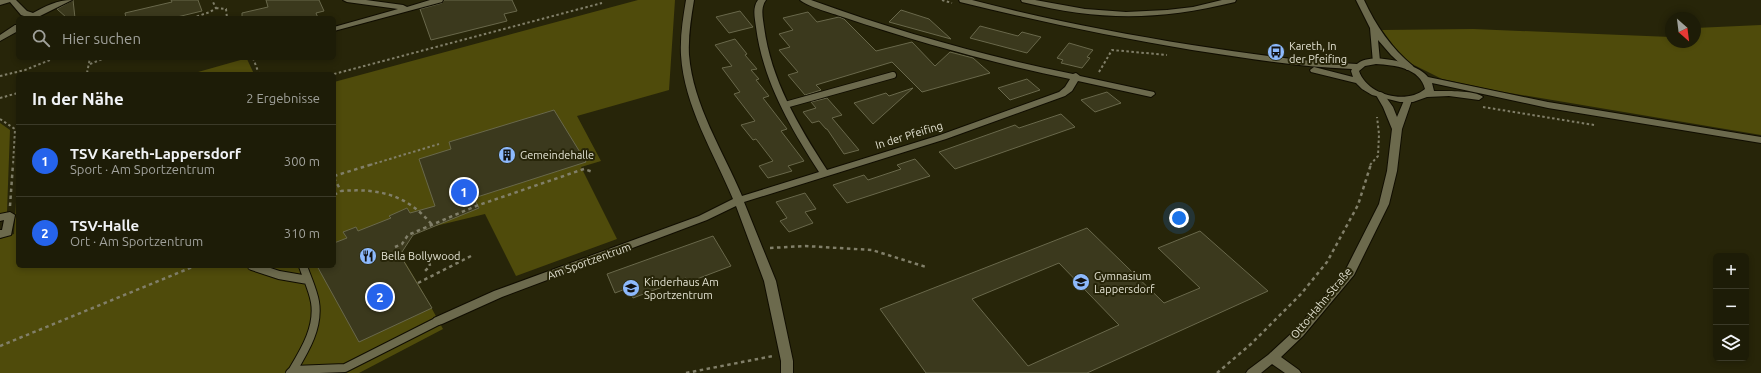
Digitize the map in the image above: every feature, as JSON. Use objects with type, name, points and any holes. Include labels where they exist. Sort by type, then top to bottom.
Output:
[{"type":"street","points":[[0,3],[9,0]]},
{"type":"street","points":[[12,0],[24,13],[30,16]]},
{"type":"street","points":[[34,16],[49,7],[68,0]]},
{"type":"street","points":[[347,0],[373,2],[409,8]]},
{"type":"street","points":[[336,28],[439,0]]},
{"type":"street","points":[[690,0],[684,34],[684,55],[687,75],[704,125],[739,200],[772,288],[785,354],[787,373]]},
{"type":"street","points":[[762,0],[758,6],[763,48],[774,81],[796,130],[824,173]]},
{"type":"street","points":[[804,0],[851,18],[1014,64],[1095,80],[1151,94]]},
{"type":"street","points":[[963,0],[1092,30],[1254,57],[1334,74],[1358,81],[1371,91],[1380,95],[1408,100],[1422,97],[1427,94],[1448,93],[1548,105],[1761,140]]},
{"type":"street","points":[[1025,0],[1052,7],[1095,13],[1161,14],[1188,10],[1232,0]]},
{"type":"street","points":[[1360,0],[1372,26],[1376,43],[1376,61]]},
{"type":"street","points":[[1372,26],[1395,56],[1426,79],[1548,105]]},
{"type":"street","points":[[0,39],[16,27]]},
{"type":"street","points":[[1254,57],[1332,66],[1357,67],[1362,64],[1376,61],[1399,64],[1410,68]]},
{"type":"street","points":[[1357,67],[1355,76],[1358,81]]},
{"type":"street","name":"In der Pfeifing","points":[[739,200],[943,137],[1062,94],[1068,89],[1076,76]]},
{"type":"street","points":[[1426,79],[1430,90],[1427,94]]},
{"type":"street","name":"Otto-Hahn-Straße","points":[[1380,95],[1388,107],[1397,129]]},
{"type":"street","name":"Otto-Hahn-Straße","points":[[1252,373],[1272,358],[1299,333],[1348,275],[1384,204],[1392,171],[1397,129],[1408,100]]},
{"type":"street","name":"Am Sportzentrum","points":[[438,321],[498,294],[703,218],[739,200]]},
{"type":"street","points":[[0,234],[7,232],[5,217]]},
{"type":"street","points":[[1272,358],[1295,373]]},
{"type":"lane","points":[[785,106],[893,75]]},
{"type":"lane","points":[[258,268],[279,275],[308,280]]},
{"type":"lane","points":[[291,372],[308,346],[314,323],[315,303],[305,268]]},
{"type":"lane","points":[[291,372],[345,368],[438,321]]},
{"type":"path","points":[[212,0],[216,8]]},
{"type":"path","points":[[336,73],[602,3]]},
{"type":"path","points":[[198,16],[210,12],[216,8],[226,9],[227,16]]},
{"type":"path","points":[[1095,80],[1112,50],[1174,56]]},
{"type":"path","points":[[17,72],[50,60]]},
{"type":"path","points":[[87,72],[90,60]]},
{"type":"path","points":[[90,64],[100,60]]},
{"type":"path","points":[[254,60],[258,72]]},
{"type":"path","points":[[0,76],[16,72]]},
{"type":"path","points":[[0,98],[16,94]]},
{"type":"path","points":[[1217,373],[1251,344],[1301,294],[1327,262],[1358,205],[1369,166],[1378,156],[1379,134],[1377,113]]},
{"type":"path","points":[[0,119],[15,129],[5,217]]},
{"type":"path","points":[[336,176],[439,144]]},
{"type":"path","points":[[395,248],[402,244],[408,235],[476,206],[584,169],[593,172]]},
{"type":"path","points":[[336,181],[341,191]]},
{"type":"path","points":[[336,194],[341,191],[362,188],[390,193],[419,209],[432,225]]},
{"type":"path","points":[[757,248],[805,246],[872,250],[926,267]]},
{"type":"path","points":[[418,283],[471,256]]},
{"type":"path","points":[[419,260],[423,258],[429,259],[430,266],[425,271]]},
{"type":"path","points":[[0,346],[190,268]]},
{"type":"path","points":[[686,373],[785,354]]},
{"type":"shaded area","points":[[638,0],[675,0],[669,90],[577,116],[601,161],[581,167],[617,239],[516,276],[485,214],[390,237],[443,329],[359,373],[0,373],[0,239],[14,234],[16,202],[16,268],[336,268],[336,81]]},
{"type":"shaded area","points":[[1761,25],[1761,135],[1498,91],[1442,79],[1404,60],[1382,30],[1473,29],[1665,37],[1665,48],[1701,48],[1701,28]]},
{"type":"shaded area","points":[[240,60],[247,60],[253,72],[198,72]]},
{"type":"shaded area","points":[[0,123],[10,130],[7,212],[0,214]]},
{"type":"building","points":[[73,0],[75,16],[65,16],[57,9]]},
{"type":"building","points":[[171,0],[198,0],[202,11],[181,16],[126,16],[125,13],[172,2]]},
{"type":"building","points":[[266,0],[319,0],[324,11],[316,13],[317,16],[242,16],[242,13],[268,7]]},
{"type":"building","points":[[444,0],[512,0],[517,11],[504,14],[507,21],[431,40],[420,9],[442,3]]},
{"type":"building","points":[[901,10],[929,19],[951,39],[889,22]]},
{"type":"building","points":[[740,11],[753,27],[729,33],[716,17]]},
{"type":"building","points":[[808,12],[817,22],[839,17],[844,19],[876,51],[912,42],[935,66],[950,52],[973,58],[990,73],[922,92],[892,62],[816,85],[821,90],[805,95],[788,75],[798,72],[779,50],[790,47],[779,34],[793,30],[783,18]]},
{"type":"building","points":[[980,26],[1018,36],[1022,32],[1041,37],[1027,53],[970,38]]},
{"type":"building","points":[[735,39],[747,54],[745,55],[757,69],[751,70],[759,79],[756,80],[769,96],[763,98],[787,129],[781,131],[804,161],[788,166],[792,171],[768,178],[759,166],[773,161],[756,139],[753,140],[741,125],[755,121],[734,94],[740,92],[722,68],[732,66],[715,45]]},
{"type":"building","points":[[1069,43],[1093,50],[1087,57],[1090,58],[1082,68],[1061,63],[1063,60],[1057,58]]},
{"type":"building","points":[[1027,79],[1040,90],[1010,100],[998,88]]},
{"type":"building","points":[[913,88],[873,124],[854,103],[886,93],[889,96]]},
{"type":"building","points":[[1107,92],[1121,103],[1095,112],[1081,100]]},
{"type":"building","points":[[827,98],[842,115],[832,118],[859,150],[844,154],[827,129],[819,121],[812,123],[803,112],[816,108],[811,102]]},
{"type":"building","points":[[554,110],[586,162],[474,198],[479,208],[413,235],[400,255],[432,308],[359,342],[318,268],[336,268],[336,242],[347,238],[343,232],[356,227],[358,231],[391,218],[389,216],[407,208],[410,213],[435,206],[419,159],[451,149],[449,142]]},
{"type":"building","points":[[1061,114],[1075,127],[955,169],[939,152],[1015,125],[1019,128]]},
{"type":"building","points":[[915,159],[930,176],[847,203],[833,185],[864,175],[868,180],[901,169],[897,165]]},
{"type":"building","points":[[805,193],[816,209],[805,212],[813,223],[789,232],[780,221],[787,218],[776,202]]},
{"type":"building","name":"Gymnasium Lappersdorf","points":[[1087,228],[1164,303],[1200,288],[1158,248],[1200,231],[1268,291],[1087,373],[926,373],[880,309]],"holes":[[[1059,263],[1119,325],[1028,366],[972,299]]]},
{"type":"building","points":[[713,236],[731,266],[689,282],[686,278],[633,298],[628,288],[615,293],[607,274]]},
{"type":"place","name":"Kareth, In der Pfeifing","points":[[1276,52]]},
{"type":"place","name":"Gemeindehalle","points":[[507,155]]},
{"type":"place","name":"TSV Kareth-Lappersdorf","points":[[464,192]]},
{"type":"place","name":"Bella Bollywood","points":[[368,256]]},
{"type":"place","name":"Gymnasium Lappersdorf","points":[[1081,282]]},
{"type":"place","name":"Kinderhaus Am Sportzentrum","points":[[631,288]]},
{"type":"place","name":"TSV-Halle","points":[[380,297]]}]
